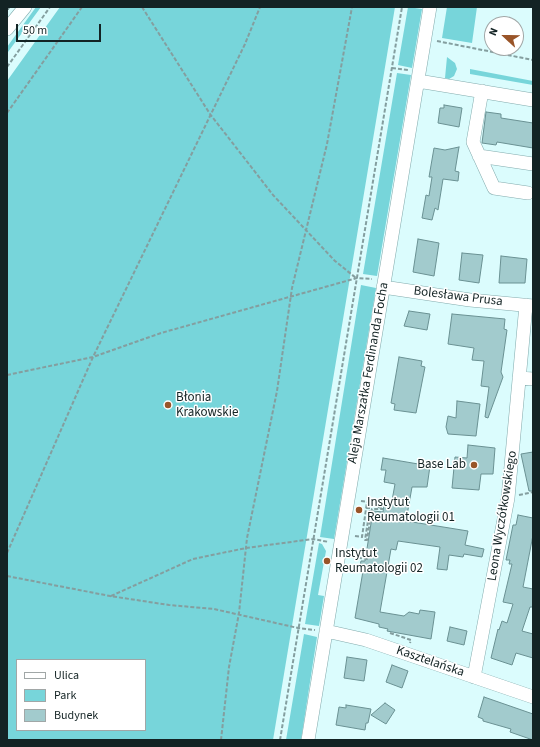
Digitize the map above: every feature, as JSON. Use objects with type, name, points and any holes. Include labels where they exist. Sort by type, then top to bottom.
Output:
[{"type":"street","points":[[7,29],[25,7]]},
{"type":"street","name":"Aleja Marszałka Ferdinanda Focha","points":[[308,740],[381,283],[419,76],[430,7]]},
{"type":"street","points":[[419,76],[482,91],[533,100]]},
{"type":"street","points":[[482,91],[473,142],[479,156],[494,188],[528,193]]},
{"type":"street","points":[[479,156],[533,164]]},
{"type":"street","name":"Bolesława Prusa","points":[[381,283],[470,300],[530,305]]},
{"type":"street","name":"Leona Wyczółkowskiego","points":[[474,677],[508,498],[519,378],[530,305]]},
{"type":"street","points":[[519,378],[533,379]]},
{"type":"street","name":"Kasztelańska","points":[[326,631],[366,640],[533,697]]},
{"type":"path","points":[[7,67],[50,7]]},
{"type":"path","points":[[7,113],[82,7]]},
{"type":"path","points":[[142,7],[210,114],[273,195],[335,260],[357,278],[381,283]]},
{"type":"path","points":[[7,553],[93,356],[245,44],[260,7]]},
{"type":"path","points":[[221,740],[229,667],[239,613],[246,548],[275,398],[291,297],[327,144],[352,7]]},
{"type":"path","points":[[280,740],[402,7]]},
{"type":"path","points":[[438,41],[533,60]]},
{"type":"path","points":[[392,68],[419,76]]},
{"type":"path","points":[[7,375],[93,356],[161,333],[357,278]]},
{"type":"path","points":[[361,501],[383,509],[372,509],[367,540],[365,540],[370,508],[366,508]]},
{"type":"path","points":[[355,536],[362,537],[367,502]]},
{"type":"path","points":[[110,596],[193,558],[246,548],[313,539],[334,543]]},
{"type":"path","points":[[352,557],[368,559]]},
{"type":"path","points":[[7,576],[110,596],[239,613],[298,628],[326,631]]},
{"type":"green space","points":[[36,7],[41,7],[8,52],[7,47]]},
{"type":"green space","name":"Błonia Krakowskie","points":[[60,7],[395,7],[273,740],[7,740],[7,81]]},
{"type":"green space","points":[[408,7],[422,9],[412,68],[398,65]]},
{"type":"green space","points":[[447,7],[477,7],[472,43],[442,38]]},
{"type":"green space","points":[[447,57],[455,63],[457,69],[454,76],[449,79],[445,78]]},
{"type":"green space","points":[[470,69],[533,81],[533,85],[470,74]]},
{"type":"green space","points":[[397,73],[411,75],[377,276],[363,274]]},
{"type":"green space","points":[[361,285],[376,288],[334,539],[320,537]]},
{"type":"green space","points":[[319,543],[322,544],[326,551],[318,595],[324,596],[319,626],[305,624]]},
{"type":"green space","points":[[304,634],[317,637],[301,740],[286,740]]},
{"type":"building","points":[[444,105],[462,108],[459,127],[438,123],[440,108],[444,108]]},
{"type":"building","points":[[486,112],[501,114],[501,118],[533,123],[533,148],[497,142],[496,145],[482,143]]},
{"type":"building","points":[[459,147],[455,171],[459,172],[458,181],[443,179],[438,210],[435,208],[432,220],[422,218],[426,195],[429,196],[432,177],[429,177],[434,148],[445,150]]},
{"type":"building","points":[[418,239],[439,243],[434,276],[413,272]]},
{"type":"building","points":[[462,253],[483,255],[479,283],[459,280]]},
{"type":"building","points":[[501,256],[527,259],[525,283],[499,283]]},
{"type":"building","points":[[409,311],[430,314],[427,330],[404,326]]},
{"type":"building","points":[[452,314],[505,319],[504,329],[507,330],[501,372],[503,377],[488,418],[485,417],[489,387],[481,386],[484,361],[472,360],[474,348],[448,344]]},
{"type":"building","points":[[399,357],[422,361],[421,366],[425,367],[416,413],[394,410],[395,404],[391,403]]},
{"type":"building","points":[[457,401],[480,404],[476,436],[448,434],[446,427],[448,416],[456,418]]},
{"type":"building","name":"Base Lab","points":[[468,445],[495,448],[493,474],[481,474],[479,490],[452,488],[455,457],[467,458]]},
{"type":"building","points":[[533,452],[533,491],[529,491],[521,454]]},
{"type":"building","points":[[383,458],[430,466],[427,487],[412,487],[406,521],[468,531],[465,545],[484,549],[482,557],[464,554],[463,557],[449,555],[447,570],[437,569],[440,547],[398,541],[396,550],[391,549],[380,612],[404,616],[409,612],[419,614],[420,610],[435,612],[431,639],[387,631],[388,629],[379,627],[379,624],[355,618],[363,571],[359,570],[361,561],[365,561],[373,511],[383,512],[384,505],[391,506],[395,484],[384,482],[386,470],[381,470]]},
{"type":"building","points":[[518,515],[533,518],[533,535],[523,587],[533,589],[533,607],[530,607],[522,631],[533,634],[533,658],[516,653],[512,665],[491,658],[498,629],[499,630],[502,621],[507,623],[513,604],[503,602],[512,564],[509,564],[510,560],[506,560],[513,525],[516,525]]},
{"type":"building","points":[[450,627],[467,631],[464,645],[447,641]]},
{"type":"building","points":[[347,657],[367,660],[364,681],[344,678]]},
{"type":"building","points":[[392,665],[408,671],[402,688],[386,682]]},
{"type":"building","points":[[484,697],[533,714],[533,740],[510,732],[511,729],[483,721],[483,719],[478,717]]},
{"type":"building","points":[[385,703],[395,710],[386,724],[371,715]]},
{"type":"building","points":[[346,705],[371,709],[365,730],[336,725],[339,707],[346,708]]},
{"type":"tram line","points":[[7,11],[10,7]]},
{"type":"place","name":"Błonia Krakowskie","points":[[168,405]]},
{"type":"place","name":"Base Lab","points":[[474,465]]},
{"type":"place","name":"Instytut Reumatologii 01","points":[[359,510]]},
{"type":"place","name":"Instytut Reumatologii 02","points":[[327,561]]}]
